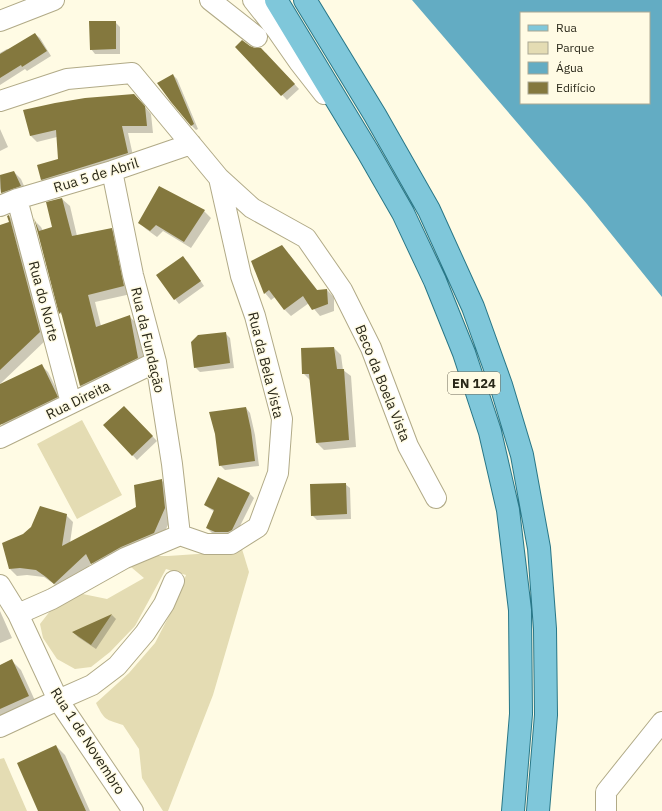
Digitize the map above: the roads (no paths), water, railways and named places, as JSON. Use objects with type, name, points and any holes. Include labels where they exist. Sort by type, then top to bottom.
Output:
[{"type":"main road","name":"EN 124","points":[[276,0],[403,213],[435,281],[464,353],[490,432],[508,510],[520,610],[521,714],[513,811]]},
{"type":"main road","name":"EN 124","points":[[305,0],[375,115],[429,210],[474,307],[501,385],[520,448],[539,548],[545,630],[546,715],[538,811]]},
{"type":"street","points":[[0,21],[54,0]]},
{"type":"street","points":[[210,0],[257,37]]},
{"type":"street","points":[[253,0],[368,152]]},
{"type":"street","name":"Beco da Boela Vista","points":[[0,101],[67,80],[132,73],[219,178],[252,208],[306,238],[342,290],[371,348],[408,446],[436,498]]},
{"type":"street","name":"Rua 5 de Abril","points":[[9,202],[112,171],[191,144]]},
{"type":"street","name":"Rua da Fundação","points":[[112,171],[133,275],[156,362],[172,464],[180,535]]},
{"type":"street","name":"Rua da Bela Vista","points":[[180,535],[206,544],[231,544],[258,527],[278,473],[282,419],[255,316],[241,276],[219,178]]},
{"type":"street","name":"Rua do Norte","points":[[9,202],[71,403]]},
{"type":"street","name":"Rua Direita","points":[[0,438],[156,362]]},
{"type":"street","points":[[18,614],[52,599],[125,558],[180,535]]},
{"type":"street","points":[[0,727],[92,685],[117,666],[145,633],[164,604],[174,581]]},
{"type":"street","name":"Rua 1 de Novembro","points":[[0,585],[18,614],[58,700],[133,811]]},
{"type":"street","points":[[606,811],[606,792],[662,722]]},
{"type":"water","points":[[412,0],[662,0],[662,297],[587,204]]}]
